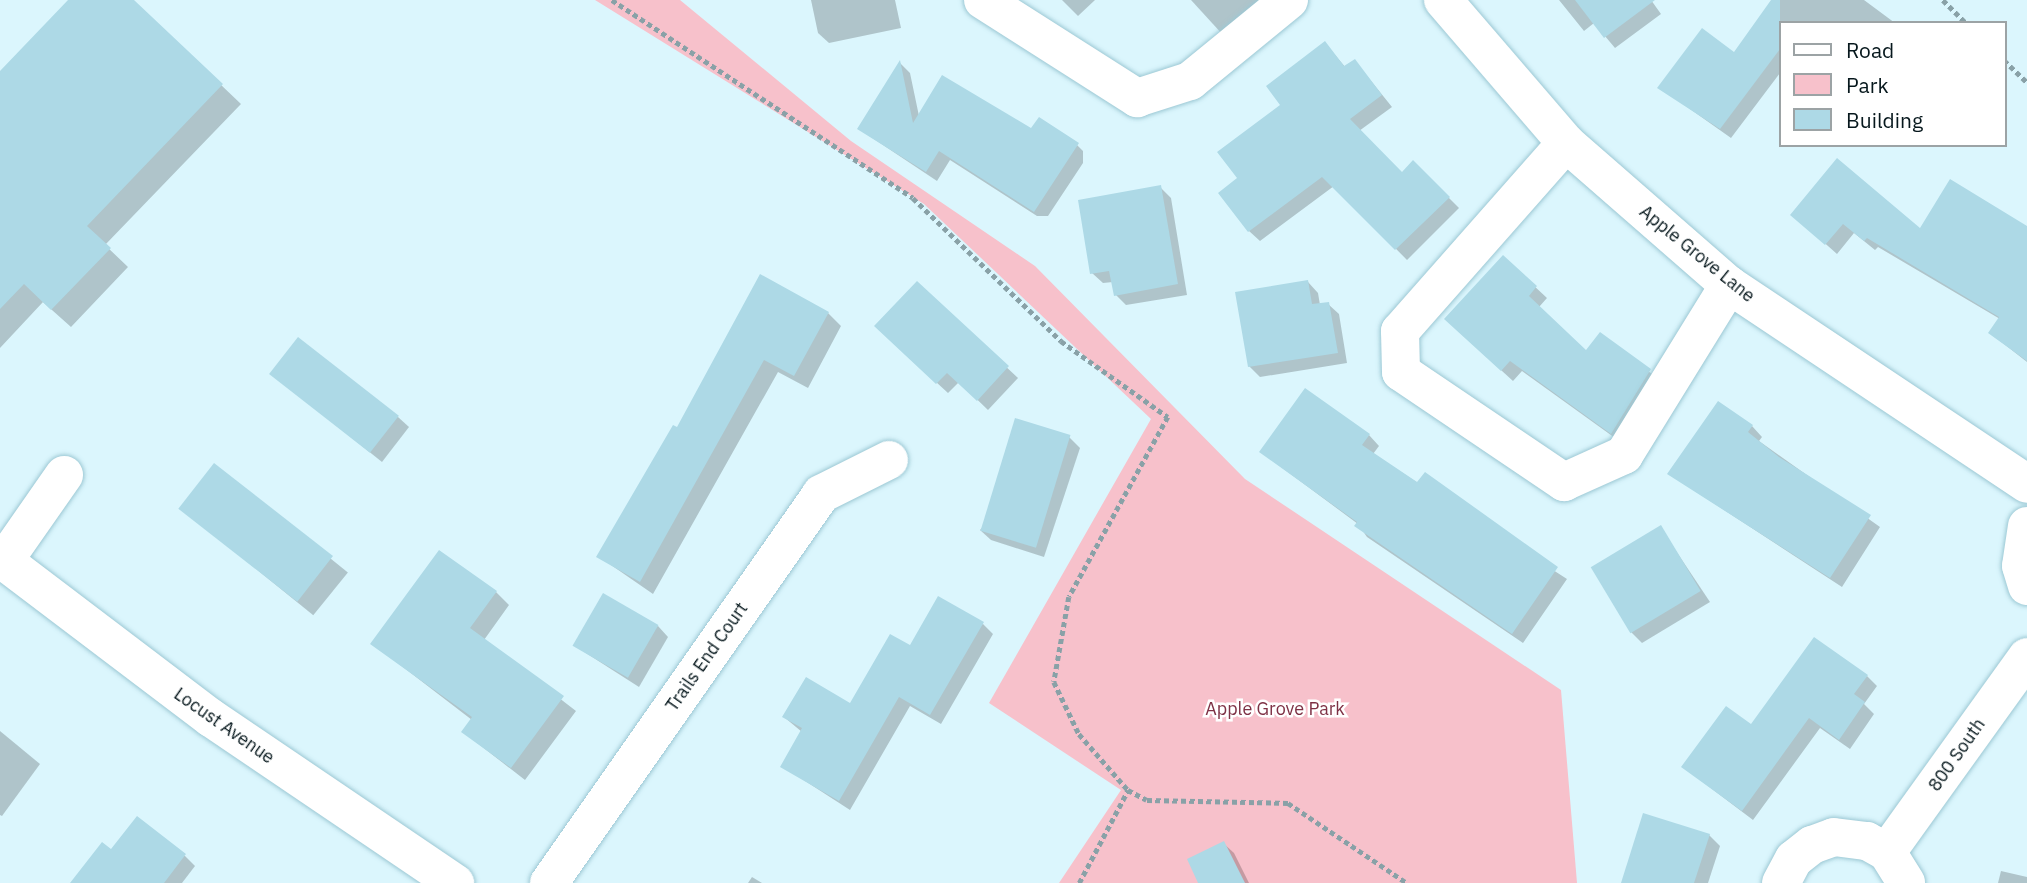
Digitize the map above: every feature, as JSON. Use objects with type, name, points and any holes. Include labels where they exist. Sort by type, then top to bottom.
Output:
[{"type":"street","points":[[983,0],[1138,98],[1190,81],[1289,0]]},
{"type":"street","name":"Apple Grove Lane","points":[[1443,0],[1566,143],[1729,285],[2027,484]]},
{"type":"street","points":[[1566,143],[1400,331],[1401,372],[1564,482],[1624,456],[1729,285]]},
{"type":"street","name":"Trails End Court","points":[[549,883],[821,494],[889,460]]},
{"type":"street","points":[[2,559],[64,475]]},
{"type":"street","points":[[2027,526],[2021,566],[2027,586]]},
{"type":"street","name":"Locust Avenue","points":[[2,559],[211,718],[455,883]]},
{"type":"street","name":"800 South","points":[[1781,883],[1794,859],[1812,845],[1834,837],[1867,841],[1897,868],[2027,657]]},
{"type":"path","points":[[612,0],[913,198],[1061,341],[1168,417],[1069,597],[1054,682],[1079,734],[1128,790],[1147,800],[1287,803],[1407,883]]},
{"type":"path","points":[[1943,0],[1964,21]]},
{"type":"path","points":[[2006,62],[2027,82]]},
{"type":"path","points":[[1079,883],[1128,790]]},
{"type":"green space","name":"Apple Grove Park","points":[[595,0],[680,0],[851,141],[1035,266],[1245,479],[1561,690],[1577,883],[1059,883],[1121,790],[989,703],[1151,419],[924,204]]},
{"type":"building","points":[[68,0],[134,0],[223,84],[87,226],[111,248],[51,310],[24,284],[0,309],[0,71]]},
{"type":"building","points":[[1575,0],[1655,0],[1604,38]]},
{"type":"building","points":[[1771,0],[1780,0],[1778,52],[1720,129],[1657,88],[1702,28],[1734,52]]},
{"type":"building","points":[[1325,41],[1344,66],[1355,59],[1382,95],[1350,119],[1402,172],[1413,160],[1450,197],[1395,250],[1322,177],[1248,232],[1218,193],[1237,178],[1217,152],[1280,105],[1266,86]]},
{"type":"building","points":[[900,60],[913,123],[942,75],[1031,128],[1039,117],[1079,143],[1034,212],[939,151],[926,172],[857,129]]},
{"type":"building","points":[[1837,158],[1920,228],[1950,179],[2027,226],[2027,361],[1988,333],[1999,317],[1867,238],[1864,241],[1843,224],[1825,245],[1790,215]]},
{"type":"building","points":[[1161,185],[1178,284],[1114,296],[1109,271],[1090,274],[1078,200]]},
{"type":"building","points":[[1503,255],[1537,286],[1529,296],[1586,350],[1600,332],[1651,369],[1611,434],[1510,361],[1501,371],[1444,319]]},
{"type":"building","points":[[760,274],[829,312],[794,376],[764,360],[640,582],[596,557],[673,425],[677,427]]},
{"type":"building","points":[[1308,280],[1312,304],[1329,302],[1338,353],[1248,367],[1235,292]]},
{"type":"building","points":[[917,281],[1009,366],[977,401],[947,373],[936,384],[874,326]]},
{"type":"building","points":[[298,337],[399,416],[370,453],[269,374]]},
{"type":"building","points":[[1305,388],[1370,434],[1362,445],[1417,482],[1425,472],[1558,567],[1512,634],[1354,526],[1357,522],[1259,452]]},
{"type":"building","points":[[1718,401],[1753,425],[1748,432],[1779,457],[1871,515],[1830,578],[1667,474]]},
{"type":"building","points":[[1015,418],[1070,435],[1036,548],[981,531]]},
{"type":"building","points":[[214,463],[333,556],[297,602],[178,509]]},
{"type":"building","points":[[1661,525],[1701,591],[1630,633],[1591,567]]},
{"type":"building","points":[[439,550],[497,591],[470,628],[564,696],[511,768],[461,732],[472,717],[370,644]]},
{"type":"building","points":[[603,593],[658,625],[628,678],[572,646]]},
{"type":"building","points":[[938,596],[984,622],[930,715],[899,697],[839,801],[780,767],[802,728],[782,717],[806,677],[850,703],[890,634],[910,645]]},
{"type":"building","points":[[1814,637],[1868,675],[1854,694],[1865,702],[1839,740],[1809,718],[1742,811],[1681,767],[1726,706],[1751,724]]},
{"type":"building","points":[[1643,813],[1710,834],[1694,883],[1621,883]]},
{"type":"building","points":[[137,816],[186,854],[164,883],[70,883],[102,842],[111,849]]},
{"type":"building","points":[[1224,841],[1245,883],[1198,883],[1187,859]]}]
